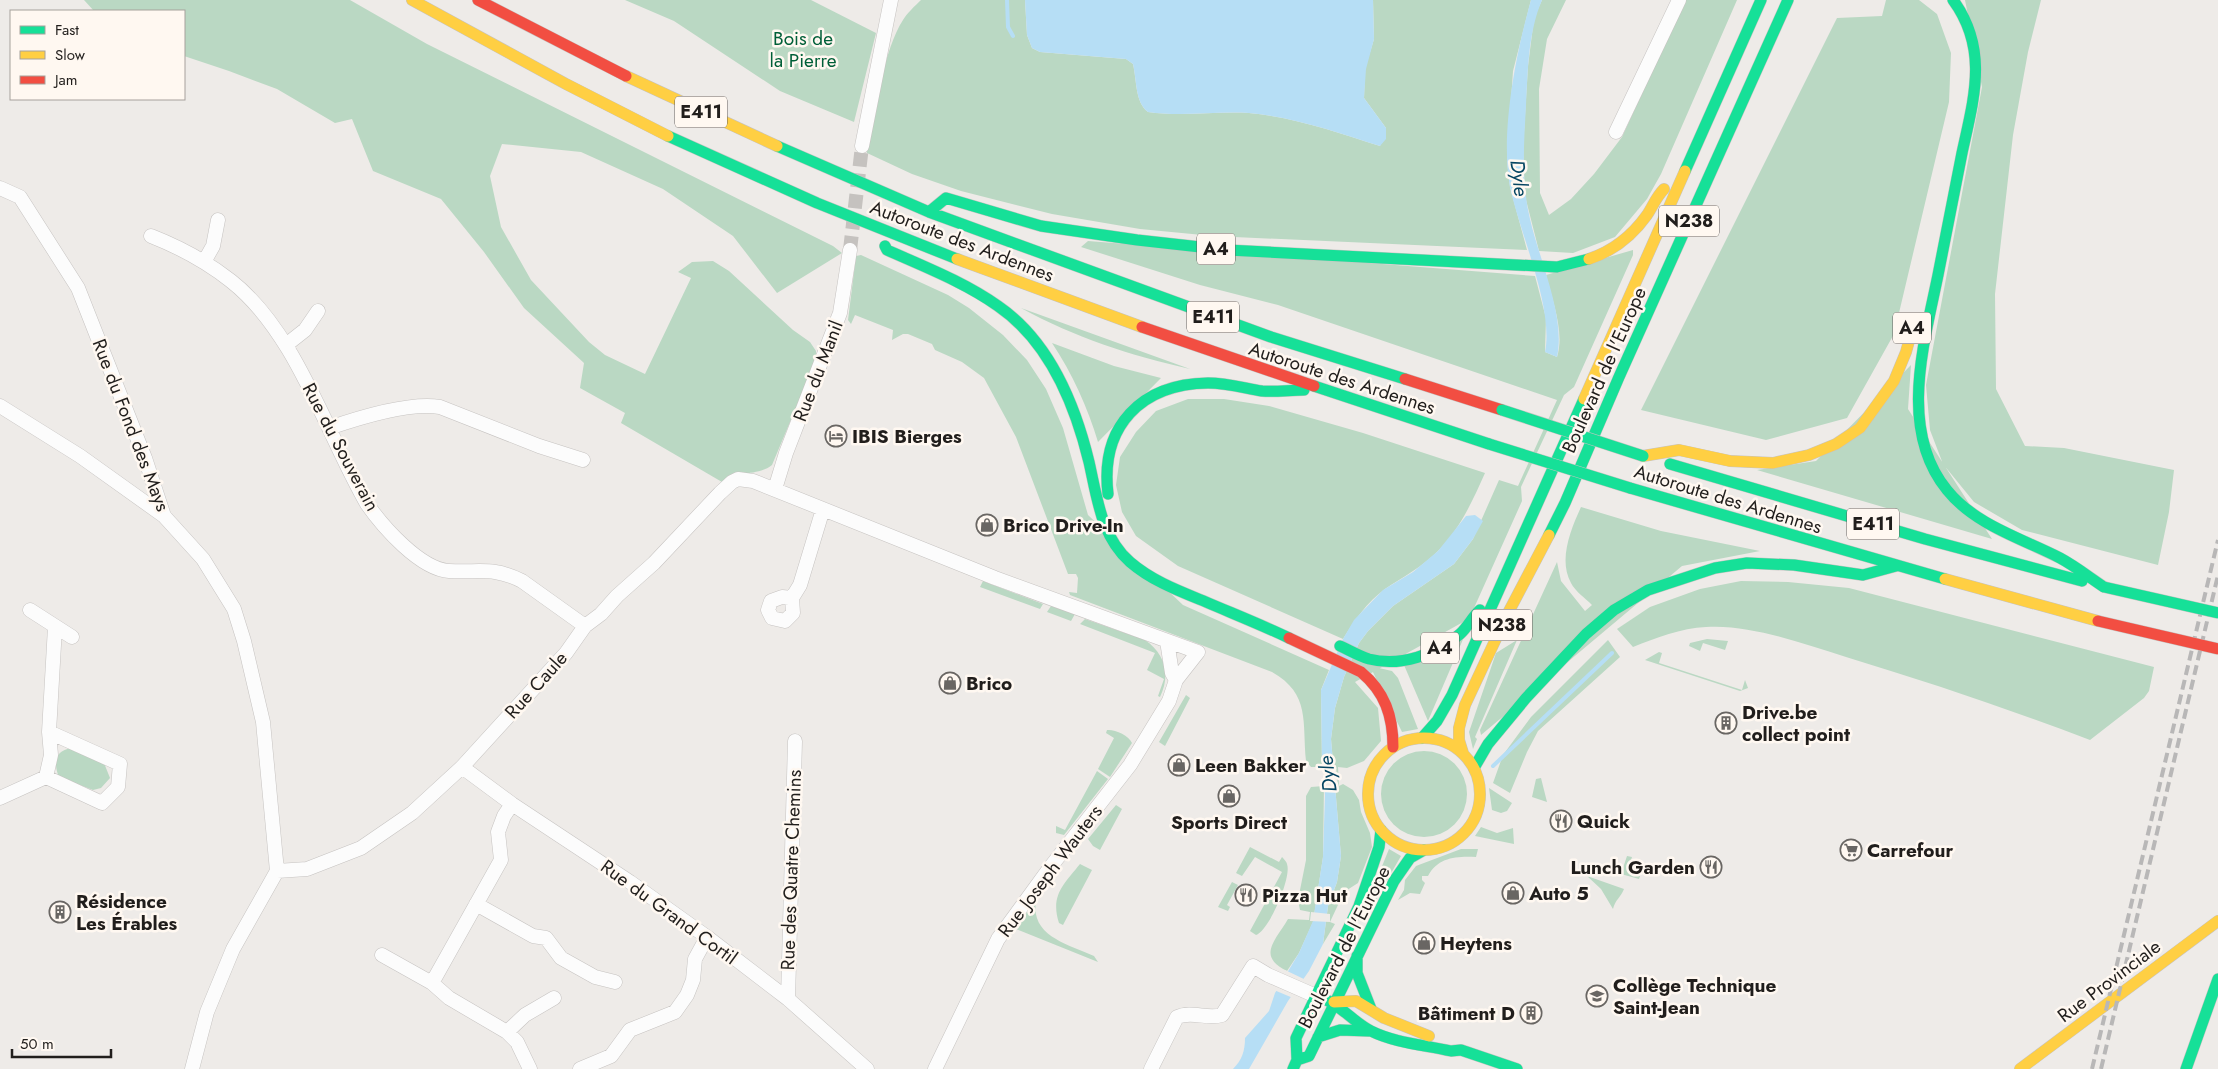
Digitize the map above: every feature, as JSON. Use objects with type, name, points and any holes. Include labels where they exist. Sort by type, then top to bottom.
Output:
[{"type":"main road","name":"Autoroute des Ardennes","points":[[412,0],[575,89],[722,161],[880,228],[1118,320],[1319,389],[1630,488],[1896,566],[2098,621],[2218,649]]},
{"type":"main road","name":"Autoroute des Ardennes","points":[[478,0],[576,52],[737,129],[929,212],[1271,337],[1643,456],[1924,539],[2104,587],[2218,613]]},
{"type":"main road","name":"Boulevard de l'Europe","points":[[1422,738],[1437,721],[1452,695],[1761,0]]},
{"type":"main road","points":[[1720,92],[1752,43],[1773,0]]},
{"type":"main road","name":"Boulevard de l'Europe","points":[[1462,753],[1459,728],[1465,705],[1508,613],[1566,503],[1623,368],[1788,0]]},
{"type":"main road","name":"A4","points":[[1953,0],[1966,19],[1974,44],[1976,86],[1918,380],[1917,418],[1923,447],[1937,477],[1960,504],[1992,526],[2061,558],[2104,587]]},
{"type":"main road","points":[[1760,64],[1777,48],[1795,14]]},
{"type":"main road","name":"A4","points":[[929,212],[946,198],[1041,226],[1137,240],[1227,250],[1514,266],[1557,266],[1599,257],[1616,248],[1646,216],[1661,192],[1684,172]]},
{"type":"main road","points":[[880,228],[887,250],[957,281],[999,306],[1030,334],[1061,381],[1083,439],[1102,519],[1108,535],[1129,561],[1161,583],[1319,652],[1360,672],[1379,690],[1389,708],[1392,721],[1393,747]]},
{"type":"main road","name":"A4","points":[[1643,456],[1680,450],[1730,461],[1773,463],[1809,455],[1836,444],[1860,428],[1894,381],[1906,352],[1914,320]]},
{"type":"main road","points":[[1117,522],[1109,500],[1106,480],[1107,454],[1111,440],[1126,416],[1147,399],[1181,384],[1196,383],[1225,384],[1266,391],[1319,389]]},
{"type":"main road","points":[[1474,768],[1488,744],[1526,698],[1586,634],[1614,610],[1648,590],[1696,573],[1748,563],[1794,565],[1864,574],[1896,566]]},
{"type":"main road","name":"A4","points":[[1333,643],[1368,659],[1389,661],[1410,659],[1430,653],[1448,644],[1462,633],[1476,614],[1494,598]]},
{"type":"main road","name":"Boulevard de l'Europe","points":[[1422,738],[1437,739],[1450,744],[1462,753],[1474,768],[1479,781],[1479,808],[1470,827],[1454,842],[1439,848],[1424,850],[1408,848],[1393,841],[1381,830],[1370,810],[1368,785],[1379,760],[1393,747],[1407,740],[1422,738]]},
{"type":"main road","name":"Boulevard de l'Europe","points":[[1295,1064],[1296,1038],[1359,906],[1379,847],[1381,830]]},
{"type":"main road","name":"Boulevard de l'Europe","points":[[1295,1064],[1309,1056],[1394,881],[1410,858],[1424,850]]},
{"type":"main road","name":"Rue Provinciale","points":[[2020,1069],[2217,925]]},
{"type":"main road","points":[[1357,956],[1357,974],[1371,1009]]},
{"type":"main road","points":[[2186,1069],[2215,996],[2218,979]]},
{"type":"main road","points":[[1316,996],[1334,1002],[1369,1030],[1390,1038],[1451,1051],[1461,1050]]},
{"type":"main road","points":[[1334,1002],[1352,1000],[1384,1018],[1455,1045],[1461,1050],[1517,1069]]},
{"type":"main road","points":[[1318,1037],[1340,1030],[1369,1030]]},
{"type":"street","points":[[862,146],[891,0]]},
{"type":"street","points":[[1616,132],[1680,0]]},
{"type":"street","name":"Rue du Fond des Mays","points":[[0,188],[20,197],[78,288],[113,373],[164,516],[203,559],[234,610],[244,641],[263,722],[277,871]]},
{"type":"street","points":[[204,262],[213,246],[218,220]]},
{"type":"street","name":"Rue du Souverain","points":[[151,236],[204,262],[232,281],[247,295],[286,345],[367,504],[380,522],[406,547],[424,560],[443,570],[487,570],[522,580],[585,626]]},
{"type":"street","name":"Rue du Manil","points":[[775,489],[786,453],[840,313],[850,250]]},
{"type":"street","points":[[286,345],[306,330],[318,311]]},
{"type":"street","points":[[0,406],[80,456],[164,516]]},
{"type":"street","points":[[329,428],[350,421],[407,408],[431,406],[539,446],[583,460]]},
{"type":"street","name":"Rue Caule","points":[[277,871],[307,869],[361,848],[412,813],[462,767],[566,653],[585,626],[654,563],[732,482],[747,479],[775,489]]},
{"type":"street","name":"Rue Joseph Wauters","points":[[775,489],[995,578],[1198,652],[1176,680],[1169,701],[1130,765],[1052,864],[998,939],[935,1069]]},
{"type":"street","points":[[792,598],[800,585],[823,509]]},
{"type":"street","points":[[30,610],[72,637]]},
{"type":"street","points":[[46,777],[51,755],[49,732],[55,627]]},
{"type":"street","points":[[1167,641],[1172,674],[1176,680]]},
{"type":"street","points":[[0,798],[46,777],[102,803],[118,787],[120,764],[49,732]]},
{"type":"street","name":"Rue des Quatre Chemins","points":[[788,999],[795,741]]},
{"type":"street","name":"Rue du Grand Cortil","points":[[462,767],[512,804],[630,882],[707,937],[788,999],[867,1069]]},
{"type":"street","points":[[432,983],[501,860],[498,832],[504,816],[512,804]]},
{"type":"street","points":[[192,1069],[207,1012],[233,949],[277,871]]},
{"type":"street","points":[[476,904],[533,936],[546,938],[561,958],[595,977],[614,982]]},
{"type":"street","points":[[588,1068],[611,1056],[630,1030],[675,1012],[687,996],[693,980],[695,959],[707,937]]},
{"type":"street","points":[[382,955],[432,983],[449,998],[507,1032],[516,1042],[530,1069]]},
{"type":"street","points":[[1151,1069],[1177,1017],[1183,1014],[1215,1018],[1222,1015],[1253,966],[1301,991],[1316,996]]},
{"type":"street","points":[[507,1032],[525,1015],[554,998]]},
{"type":"green space","points":[[84,0],[350,0],[427,44],[833,246],[842,253],[777,293],[733,236],[663,189],[581,152],[502,144],[490,176],[501,227],[531,280],[589,342],[605,355],[645,374],[691,278],[678,272],[692,262],[713,261],[729,271],[793,330],[810,342],[816,351],[816,360],[772,465],[760,471],[728,478],[722,482],[621,423],[625,413],[580,388],[584,363],[524,308],[484,252],[441,199],[373,171],[352,119],[335,123],[277,89],[185,56],[185,10],[93,10]]},
{"type":"green space","name":"Bois de la Pierre","points":[[625,0],[811,0],[876,33],[854,122],[780,91],[674,21]]},
{"type":"green space","points":[[921,0],[1025,0],[1027,35],[1032,48],[1040,52],[1126,59],[1133,64],[1137,91],[1141,103],[1148,112],[1173,114],[1249,113],[1266,115],[1315,126],[1380,146],[1386,128],[1364,98],[1365,69],[1374,39],[1373,0],[1531,0],[1513,71],[1507,161],[1510,187],[1527,250],[1213,236],[1140,229],[1052,214],[961,191],[912,174],[867,153],[866,149],[880,82],[890,47],[905,17]]},
{"type":"green space","points":[[1542,0],[1566,0],[1547,39],[1539,89],[1540,193],[1549,215],[1571,199],[1594,174],[1622,137],[1685,0],[1737,0],[1661,174],[1647,199],[1615,237],[1573,253],[1539,251],[1525,196],[1523,149],[1528,66],[1534,18]]},
{"type":"green space","points":[[1886,0],[1919,0],[1937,14],[1951,53],[1949,102],[1894,334],[1847,418],[1766,440],[1641,410],[1837,18],[1882,16]]},
{"type":"green space","points":[[1965,0],[2041,0],[2028,52],[2013,135],[1995,294],[1996,389],[2025,446],[2064,448],[2174,470],[2169,512],[2158,565],[2022,530],[1974,502],[1943,464],[1930,430],[1926,385],[1982,87]]},
{"type":"green space","points":[[1088,241],[1535,276],[1546,318],[1545,352],[1557,357],[1560,337],[1559,327],[1546,275],[1633,250],[1633,255],[1574,387],[1564,395],[1521,487],[1522,501],[1474,608],[1465,621],[1355,682],[1378,708],[1381,741],[1364,761],[1347,768],[1338,767],[1339,786],[1343,784],[1353,790],[1359,800],[1361,812],[1370,833],[1372,847],[1358,883],[1344,892],[1330,922],[1335,924],[1323,944],[1328,906],[1337,882],[1341,856],[1331,739],[1335,708],[1344,677],[1359,643],[1368,631],[1393,606],[1454,564],[1473,539],[1499,480],[1518,486],[1557,400],[1278,305],[1200,285],[1081,247]]},
{"type":"green space","points":[[861,255],[948,295],[969,308],[1003,335],[1027,360],[1046,389],[1063,428],[1088,515],[1183,605],[1329,670],[1321,690],[1322,767],[1311,767],[1306,761],[1304,722],[1299,700],[1293,690],[1272,672],[1070,595],[1069,592],[1077,593],[1078,578],[1076,574],[1068,574],[1016,437],[984,378],[962,362],[935,350],[932,344],[908,334],[903,334],[892,340],[893,330],[855,315],[851,324],[848,320],[856,256]]},
{"type":"green space","points":[[1021,308],[1190,369],[1146,358],[1083,337]]},
{"type":"green space","points":[[1052,343],[1114,366],[1161,378],[1098,442],[1079,391]]},
{"type":"green space","points":[[1911,365],[1908,409],[1992,539],[1757,470],[1816,461]]},
{"type":"green space","points":[[1188,399],[1224,399],[1269,406],[1363,433],[1485,473],[1465,515],[1446,543],[1426,562],[1385,589],[1372,600],[1356,619],[1343,639],[1178,566],[1136,536],[1122,512],[1116,485],[1120,457],[1136,432],[1156,411]]},
{"type":"green space","points":[[1581,507],[1661,531],[1760,551],[1682,566],[1481,735],[1480,730],[1557,562],[1561,581],[1585,611],[1592,605],[1573,586],[1567,574],[1567,545]]},
{"type":"green space","points":[[983,581],[1043,604],[1040,609],[980,587]]},
{"type":"green space","points":[[1741,581],[1788,582],[1849,588],[2154,667],[2149,691],[2144,698],[2090,740],[1938,686],[1795,641],[1759,632],[1723,627],[1687,629],[1633,647],[1617,629],[1650,607],[1700,589]]},
{"type":"green space","points":[[1051,606],[1075,614],[1071,621],[1047,612]]},
{"type":"green space","points":[[1085,619],[1145,640],[1152,646],[1164,665],[1165,680],[1160,697],[1158,696],[1164,679],[1147,670],[1155,653],[1080,624]]},
{"type":"green space","points":[[1464,637],[1428,721],[1404,665]]},
{"type":"green space","points":[[1707,639],[1728,641],[1725,650],[1703,643],[1700,651],[1689,646],[1690,643]]},
{"type":"green space","points":[[1517,640],[1475,737],[1477,739],[1473,749],[1469,732],[1496,653]]},
{"type":"green space","points":[[1608,640],[1620,657],[1538,731],[1510,793],[1493,783],[1503,755],[1531,717]]},
{"type":"green space","points":[[1659,652],[1662,653],[1659,663],[1742,690],[1745,680],[1748,688],[1740,691],[1645,660]]},
{"type":"green space","points":[[1370,666],[1392,671],[1398,678],[1418,729],[1402,732]]},
{"type":"green space","points":[[1186,695],[1190,698],[1165,746],[1159,742]]},
{"type":"green space","points":[[1107,730],[1121,733],[1128,737],[1132,743],[1110,777],[1098,769],[1114,738],[1106,733]]},
{"type":"green space","points":[[72,748],[104,763],[110,778],[101,788],[93,790],[59,777],[56,767],[57,758],[62,751]]},
{"type":"green space","points":[[1424,751],[1440,754],[1448,758],[1460,770],[1464,778],[1467,794],[1464,810],[1460,818],[1448,830],[1440,834],[1424,837],[1408,834],[1400,830],[1388,818],[1384,810],[1381,794],[1384,778],[1388,770],[1400,758],[1408,754]]},
{"type":"green space","points":[[1097,771],[1108,779],[1064,835],[1056,833],[1056,826],[1065,830]]},
{"type":"green space","points":[[1541,778],[1547,802],[1532,797],[1536,779]]},
{"type":"green space","points":[[1324,786],[1323,857],[1313,922],[1299,953],[1287,971],[1272,959],[1271,947],[1288,919],[1309,920],[1310,912],[1300,910],[1298,900],[1306,860],[1306,796],[1311,787]]},
{"type":"green space","points":[[1489,788],[1512,803],[1507,811],[1501,813],[1492,810]]},
{"type":"green space","points":[[1116,805],[1122,809],[1100,850],[1093,846],[1088,839]]},
{"type":"green space","points":[[1481,827],[1497,833],[1513,828],[1514,844],[1475,836]]},
{"type":"green space","points":[[1250,847],[1279,862],[1282,857],[1287,863],[1288,871],[1283,891],[1273,914],[1267,924],[1256,935],[1250,931],[1282,872],[1255,857],[1242,876],[1236,873]]},
{"type":"green space","points":[[1389,849],[1401,856],[1374,903],[1372,891]]},
{"type":"green space","points":[[1461,849],[1478,849],[1476,857],[1462,857],[1443,861],[1428,876],[1422,876],[1422,880],[1425,883],[1420,894],[1410,893],[1398,900],[1404,890],[1405,880],[1416,866]]},
{"type":"green space","points":[[1627,856],[1632,857],[1629,866],[1642,870],[1639,879],[1621,874]]},
{"type":"green space","points":[[1080,864],[1092,870],[1063,925],[1059,923],[1056,905],[1057,897],[1064,884]]},
{"type":"green space","points":[[1587,876],[1624,889],[1613,909],[1601,889]]},
{"type":"green space","points":[[1232,882],[1238,885],[1227,905],[1230,907],[1228,911],[1218,907]]},
{"type":"green space","points":[[1037,897],[1035,910],[1038,921],[1044,929],[1061,942],[1094,956],[1098,962],[1016,929]]},
{"type":"water","points":[[1025,0],[1373,0],[1374,39],[1366,69],[1364,98],[1386,128],[1386,139],[1380,146],[1332,130],[1282,118],[1249,113],[1173,114],[1148,112],[1141,103],[1137,91],[1133,64],[1126,59],[1040,52],[1032,48],[1027,35]]},
{"type":"water","name":"Dyle","points":[[1531,0],[1542,0],[1531,38],[1527,78],[1524,162],[1525,191],[1534,235],[1555,306],[1559,341],[1557,357],[1545,352],[1545,314],[1541,293],[1515,206],[1507,166],[1508,118],[1511,93],[1520,44]]},
{"type":"water","name":"Dyle","points":[[1475,515],[1483,521],[1473,539],[1454,564],[1393,606],[1368,631],[1359,643],[1344,677],[1335,708],[1331,739],[1341,856],[1337,882],[1328,906],[1323,944],[1309,971],[1288,1001],[1249,1069],[1233,1069],[1242,1055],[1245,1038],[1269,1011],[1275,993],[1299,953],[1313,921],[1323,857],[1325,795],[1322,764],[1321,690],[1343,639],[1354,620],[1383,590],[1413,572],[1438,551],[1466,516]]},
{"type":"pier","points":[[1320,767],[1336,767],[1338,786],[1321,786]]},
{"type":"pier","points":[[1311,912],[1330,914],[1330,922],[1310,921]]},
{"type":"pier","points":[[1285,970],[1306,980],[1293,998],[1274,990]]},
{"type":"waterway","points":[[1007,0],[1008,27],[1013,36]]},
{"type":"waterway","points":[[1493,766],[1612,653]]},
{"type":"tunnel","points":[[850,250],[862,146]]},
{"type":"railway","points":[[2092,1069],[2218,540]]},
{"type":"railway","points":[[2101,1069],[2218,575]]},
{"type":"traffic: fast","points":[[1685,171],[1761,0]]},
{"type":"traffic: fast","points":[[1549,535],[1565,503],[1619,377],[1788,0]]},
{"type":"traffic: fast","points":[[1953,0],[1964,18],[1971,37],[1975,55],[1976,74],[1971,113],[1922,358],[1919,414],[1923,441],[1932,466],[1947,490],[1971,513],[1999,530],[2060,558],[2104,587]]},
{"type":"traffic: fast","points":[[668,136],[817,203],[957,259]]},
{"type":"traffic: fast","points":[[777,146],[929,212],[1271,337],[1405,379]]},
{"type":"traffic: fast","points":[[929,212],[946,198],[1041,226],[1137,240],[1227,250],[1557,267],[1589,259]]},
{"type":"traffic: fast","points":[[885,246],[887,250],[944,275],[985,297],[1016,320],[1046,355],[1068,396],[1076,418],[1106,529],[1112,541],[1130,562],[1147,575],[1166,585],[1289,638]]},
{"type":"traffic: fast","points":[[1108,494],[1107,470],[1111,448],[1118,429],[1130,413],[1145,401],[1163,391],[1184,385],[1208,383],[1262,391],[1304,390]]},
{"type":"traffic: fast","points":[[1314,386],[1489,444]]},
{"type":"traffic: fast","points":[[1422,738],[1437,721],[1452,695],[1584,399]]},
{"type":"traffic: fast","points":[[1502,410],[1643,456]]},
{"type":"traffic: fast","points":[[1489,444],[1630,488]]},
{"type":"traffic: fast","points":[[1670,464],[1925,539],[2082,581]]},
{"type":"traffic: fast","points":[[1630,488],[1945,579]]},
{"type":"traffic: fast","points":[[1474,768],[1488,744],[1526,698],[1586,634],[1614,610],[1648,590],[1715,568],[1747,563],[1794,565],[1863,575],[1896,566]]},
{"type":"traffic: fast","points":[[2104,587],[2218,613]]},
{"type":"traffic: fast","points":[[1340,646],[1365,658],[1381,661],[1405,660],[1417,657],[1440,648],[1450,641],[1463,631],[1480,610]]},
{"type":"traffic: fast","points":[[1293,1069],[1297,1060],[1296,1038],[1359,906],[1379,847],[1381,830]]},
{"type":"traffic: fast","points":[[1297,1060],[1309,1056],[1394,881],[1410,858],[1424,850]]},
{"type":"traffic: fast","points":[[1357,956],[1357,973],[1371,1009]]},
{"type":"traffic: fast","points":[[2186,1069],[2218,979]]},
{"type":"traffic: fast","points":[[1322,998],[1380,1035],[1451,1051],[1461,1050],[1517,1069]]},
{"type":"traffic: fast","points":[[1318,1037],[1340,1030],[1369,1031]]},
{"type":"traffic: slow","points":[[412,0],[566,84],[668,136]]},
{"type":"traffic: slow","points":[[626,76],[777,146]]},
{"type":"traffic: slow","points":[[1584,399],[1685,171]]},
{"type":"traffic: slow","points":[[1589,259],[1614,247],[1635,230],[1664,189]]},
{"type":"traffic: slow","points":[[957,259],[1142,327]]},
{"type":"traffic: slow","points":[[1643,456],[1679,450],[1730,461],[1773,463],[1809,455],[1836,444],[1860,428],[1894,381],[1906,352],[1912,330]]},
{"type":"traffic: slow","points":[[1463,753],[1459,740],[1459,728],[1465,705],[1508,613],[1549,535]]},
{"type":"traffic: slow","points":[[1945,579],[2098,621]]},
{"type":"traffic: slow","points":[[1424,738],[1445,742],[1464,754],[1476,773],[1480,794],[1476,815],[1464,834],[1445,846],[1424,850],[1403,846],[1384,834],[1372,815],[1368,794],[1372,773],[1384,754],[1403,742],[1424,738]]},
{"type":"traffic: slow","points":[[2020,1069],[2218,921]]},
{"type":"traffic: slow","points":[[1334,1002],[1356,1001],[1384,1018],[1429,1036]]},
{"type":"traffic: jam","points":[[478,0],[626,76]]},
{"type":"traffic: jam","points":[[1142,327],[1314,386]]},
{"type":"traffic: jam","points":[[1405,379],[1502,410]]},
{"type":"traffic: jam","points":[[2098,621],[2218,649]]},
{"type":"traffic: jam","points":[[1289,638],[1361,672],[1369,680],[1382,696],[1386,705],[1393,736],[1393,747]]},
{"type":"place","name":"IBIS Bierges","points":[[836,436]]},
{"type":"place","name":"Brico Drive-In","points":[[987,525]]},
{"type":"place","name":"Brico","points":[[950,683]]},
{"type":"place","name":"Drive.be collect point","points":[[1726,723]]},
{"type":"place","name":"Leen Bakker","points":[[1179,765]]},
{"type":"place","name":"Sports Direct","points":[[1229,796]]},
{"type":"place","name":"Quick","points":[[1561,821]]},
{"type":"place","name":"Carrefour","points":[[1851,850]]},
{"type":"place","name":"Lunch Garden","points":[[1711,867]]},
{"type":"place","name":"Auto 5","points":[[1513,893]]},
{"type":"place","name":"Pizza Hut","points":[[1246,895]]},
{"type":"place","name":"Résidence Les Érables","points":[[60,912]]},
{"type":"place","name":"Heytens","points":[[1424,943]]},
{"type":"place","name":"Collège Technique Saint-Jean","points":[[1597,996]]},
{"type":"place","name":"Bâtiment D","points":[[1531,1013]]}]
